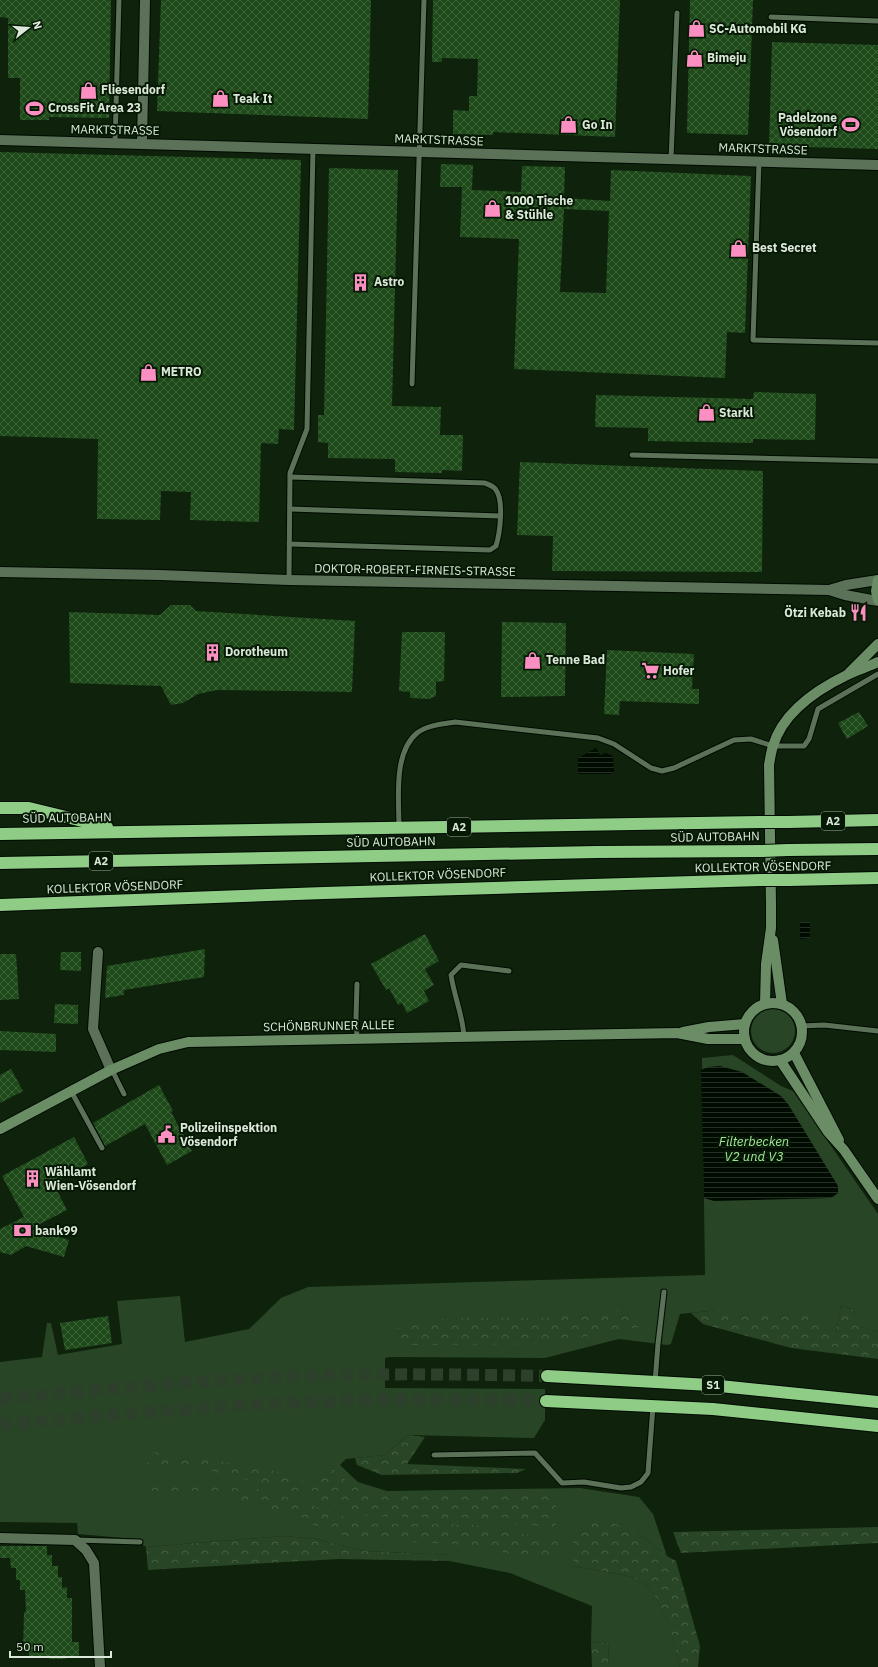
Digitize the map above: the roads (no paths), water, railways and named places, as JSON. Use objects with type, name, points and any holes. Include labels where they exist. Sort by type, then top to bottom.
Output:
[{"type":"highway","points":[[0,808],[30,808],[123,832]]},
{"type":"highway","name":"SÜD AUTOBAHN","points":[[0,834],[878,820]]},
{"type":"highway","name":"SÜD AUTOBAHN","points":[[0,863],[597,852],[878,849]]},
{"type":"highway","name":"KOLLEKTOR VÖSENDORF","points":[[0,905],[463,888],[878,878]]},
{"type":"highway","name":"S1","points":[[547,1376],[771,1390],[878,1402]]},
{"type":"highway","name":"S1","points":[[546,1401],[653,1405],[764,1414],[878,1426]]},
{"type":"main road","points":[[878,580],[876,594],[878,601]]},
{"type":"main road","points":[[847,675],[878,644]]},
{"type":"main road","points":[[782,1004],[771,928],[769,765],[773,746],[781,728],[796,708],[814,694],[847,675],[878,662]]},
{"type":"main road","points":[[765,1004],[766,964],[771,928]]},
{"type":"main road","points":[[765,1004],[782,1004],[793,1011],[801,1026],[801,1040],[794,1053],[780,1060],[766,1060],[755,1056],[744,1040],[745,1024],[754,1010],[765,1004]]},
{"type":"main road","name":"SCHÖNBRUNNER ALLEE","points":[[0,1129],[111,1070],[159,1049],[188,1042],[677,1033],[709,1027],[745,1024]]},
{"type":"main road","name":"SCHÖNBRUNNER ALLEE","points":[[677,1033],[708,1039],[744,1040]]},
{"type":"main road","points":[[794,1053],[844,1150]]},
{"type":"main road","points":[[780,1060],[828,1132],[844,1150],[878,1199]]},
{"type":"street","points":[[142,143],[145,0]]},
{"type":"street","name":"MARKTSTRASSE","points":[[0,140],[878,165]]},
{"type":"street","name":"DOKTOR-ROBERT-FIRNEIS-STRASSE","points":[[0,572],[160,575],[290,580],[829,590],[845,595],[878,601]]},
{"type":"street","name":"DOKTOR-ROBERT-FIRNEIS-STRASSE","points":[[829,590],[846,585],[878,580]]},
{"type":"street","points":[[98,952],[93,1028],[111,1070]]},
{"type":"street","points":[[0,1538],[75,1540],[86,1550],[94,1564],[100,1666]]},
{"type":"lane","points":[[115,143],[119,0]]},
{"type":"lane","points":[[412,384],[418,152],[424,0]]},
{"type":"lane","points":[[671,160],[676,12]]},
{"type":"lane","points":[[771,17],[878,21]]},
{"type":"lane","points":[[290,580],[290,473],[307,430],[313,149]]},
{"type":"lane","points":[[759,162],[753,340],[878,344]]},
{"type":"lane","points":[[632,455],[878,461]]},
{"type":"lane","points":[[289,544],[490,550],[496,546],[499,535],[500,516],[500,500],[496,490],[493,486],[485,483],[290,477]]},
{"type":"lane","points":[[290,509],[500,516]]},
{"type":"lane","points":[[399,828],[399,772],[406,748],[417,733],[435,726],[455,722],[598,738],[614,744],[651,768],[662,771],[674,768],[734,740],[751,739],[773,746],[804,746],[809,739],[818,709],[878,674]]},
{"type":"lane","points":[[464,1037],[463,1023],[454,993],[451,975],[461,965],[509,971]]},
{"type":"lane","points":[[357,984],[357,1038]]},
{"type":"lane","points":[[801,1026],[824,1025],[878,1031]]},
{"type":"lane","points":[[111,1070],[124,1094]]},
{"type":"lane","points":[[71,1091],[102,1148]]},
{"type":"lane","points":[[655,1382],[664,1292]]},
{"type":"lane","points":[[434,1455],[535,1453],[562,1483],[584,1482],[621,1488],[632,1487],[641,1482],[648,1473],[653,1405]]},
{"type":"lane","points":[[75,1540],[140,1542]]},
{"type":"water","points":[[596,748],[600,755],[606,753],[613,756],[614,771],[610,774],[578,774],[578,758]]},
{"type":"water","points":[[800,922],[810,922],[810,938],[800,939]]},
{"type":"water","name":"Filterbecken V2 und V3","points":[[720,1066],[742,1072],[781,1096],[788,1104],[838,1186],[838,1193],[831,1198],[714,1201],[704,1198],[701,1070],[708,1067]]},
{"type":"tunnel","points":[[0,1399],[162,1385],[295,1376],[403,1374],[547,1376]]},
{"type":"tunnel","points":[[0,1425],[166,1411],[290,1403],[359,1400],[546,1401]]},
{"type":"place","name":"SC-Automobil KG","points":[[696,29]]},
{"type":"place","name":"Bimeju","points":[[694,58]]},
{"type":"place","name":"Fliesendorf","points":[[88,90]]},
{"type":"place","name":"Teak It","points":[[220,99]]},
{"type":"place","name":"CrossFit Area 23","points":[[35,108]]},
{"type":"place","name":"Go In","points":[[569,125]]},
{"type":"place","name":"Padelzone Vösendorf","points":[[850,125]]},
{"type":"place","name":"1000 Tische & Stühle","points":[[492,208]]},
{"type":"place","name":"Best Secret","points":[[739,248]]},
{"type":"place","name":"Astro","points":[[361,282]]},
{"type":"place","name":"METRO","points":[[148,372]]},
{"type":"place","name":"Starkl","points":[[706,413]]},
{"type":"place","name":"Ötzi Kebab","points":[[859,613]]},
{"type":"place","name":"Dorotheum","points":[[212,652]]},
{"type":"place","name":"Tenne Bad","points":[[533,660]]},
{"type":"place","name":"Hofer","points":[[650,671]]},
{"type":"place","name":"Polizeiinspektion Vösendorf","points":[[167,1135]]},
{"type":"place","name":"Wählamt Wien-Vösendorf","points":[[32,1179]]},
{"type":"place","name":"bank99","points":[[22,1231]]}]
